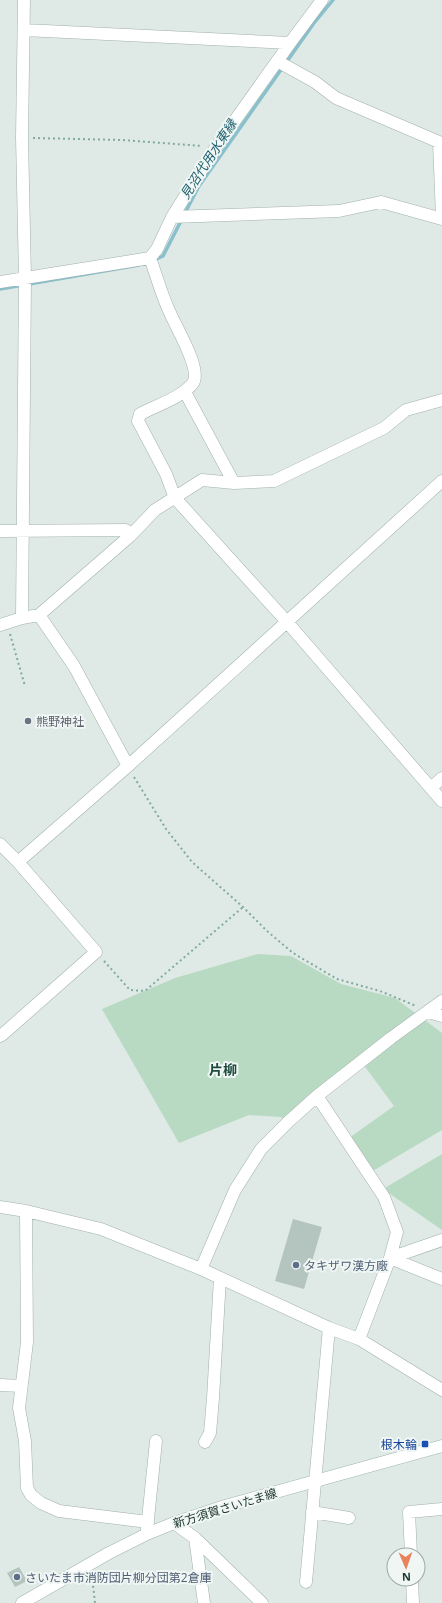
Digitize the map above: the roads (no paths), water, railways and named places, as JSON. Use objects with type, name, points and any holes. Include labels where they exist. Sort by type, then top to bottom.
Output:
[{"type":"street","points":[[22,618],[25,278],[22,137],[24,0]]},
{"type":"street","points":[[0,282],[150,258],[157,249],[172,217],[216,147],[322,0]]},
{"type":"street","points":[[24,30],[290,43]]},
{"type":"street","points":[[172,217],[340,212],[381,202],[442,217],[439,142],[336,98],[315,82],[277,61]]},
{"type":"street","points":[[150,258],[171,315],[183,338],[196,374],[194,382],[184,392],[140,414],[138,421],[166,474],[175,498],[287,622],[442,801]]},
{"type":"street","points":[[184,392],[234,483]]},
{"type":"street","points":[[3,624],[22,618],[39,615],[130,536],[155,510],[202,480],[234,483],[274,481],[384,428],[406,410],[442,400]]},
{"type":"street","points":[[18,862],[128,766],[442,481]]},
{"type":"street","points":[[0,532],[126,530],[130,536]]},
{"type":"street","points":[[39,615],[74,666],[128,766]]},
{"type":"street","points":[[431,788],[442,778]]},
{"type":"street","points":[[0,844],[18,862],[96,952],[0,1036]]},
{"type":"street","points":[[200,1269],[235,1190],[261,1149],[317,1096],[391,1038],[442,1001]]},
{"type":"street","points":[[428,1012],[442,1016]]},
{"type":"street","points":[[317,1096],[384,1197],[397,1232],[390,1258],[359,1340]]},
{"type":"street","points":[[0,1207],[26,1211],[101,1229],[200,1269],[329,1328],[359,1340],[442,1390]]},
{"type":"street","points":[[26,1211],[27,1342],[19,1408],[25,1441],[27,1488],[31,1495],[41,1503],[59,1511],[148,1528],[156,1440]]},
{"type":"street","points":[[390,1258],[442,1240]]},
{"type":"street","points":[[390,1258],[442,1279]]},
{"type":"street","points":[[205,1442],[210,1433],[220,1278]]},
{"type":"street","points":[[306,1582],[329,1328]]},
{"type":"street","points":[[0,1385],[22,1386]]},
{"type":"street","name":"新方須賀さいたま線","points":[[22,1603],[92,1564],[148,1528],[174,1523],[225,1506],[442,1446]]},
{"type":"street","points":[[411,1547],[409,1512],[442,1509]]},
{"type":"street","points":[[312,1512],[349,1518]]},
{"type":"street","points":[[174,1523],[195,1538],[262,1603]]},
{"type":"street","points":[[195,1538],[204,1603]]},
{"type":"street","points":[[412,1587],[413,1603]]},
{"type":"waterway","name":"見沼代用水東縁","points":[[185,213],[199,186],[314,23],[333,0]]},
{"type":"waterway","name":"見沼代用水東縁","points":[[154,260],[163,256],[182,219]]},
{"type":"waterway","name":"見沼代用水東縁","points":[[0,289],[139,265]]},
{"type":"place","name":"熊野神社","points":[[28,721]]},
{"type":"place","name":"タキザワ漢方廠","points":[[296,1265]]},
{"type":"place","name":"根木輪","points":[[425,1444]]},
{"type":"place","name":"さいたま市消防団片柳分団第2倉庫","points":[[17,1577]]},
{"type":"district","name":"片柳","points":[[223,1069]]}]
